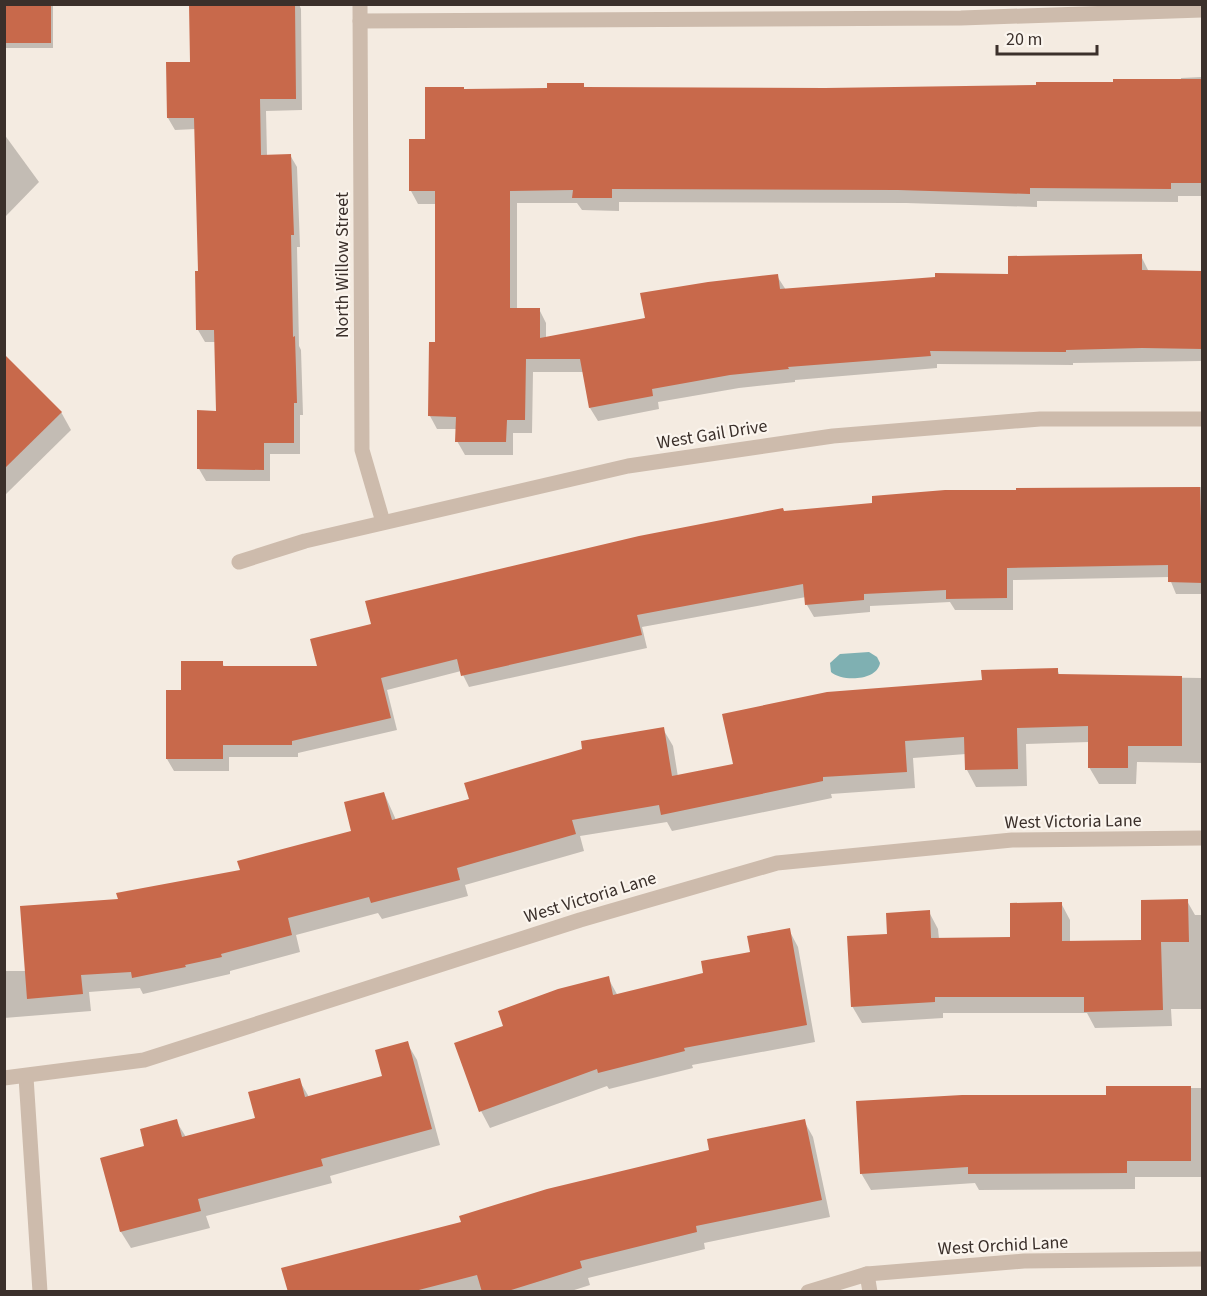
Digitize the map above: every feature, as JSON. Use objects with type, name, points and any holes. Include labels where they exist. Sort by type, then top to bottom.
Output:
[{"type":"street","name":"North Willow Street","points":[[360,4],[362,450],[382,522]]},
{"type":"street","points":[[360,21],[961,18],[1203,10]]},
{"type":"street","name":"West Gail Drive","points":[[239,562],[305,541],[628,466],[833,436],[1040,419],[1203,419]]},
{"type":"street","name":"West Victoria Lane","points":[[4,1078],[26,1077],[144,1060],[558,927],[777,863],[1012,840],[1203,838]]},
{"type":"street","points":[[26,1077],[40,1292]]},
{"type":"street","name":"West Orchid Lane","points":[[808,1292],[867,1274],[1024,1262],[1203,1258]]},
{"type":"street","points":[[867,1274],[870,1292]]},
{"type":"water","points":[[869,652],[877,657],[880,663],[873,673],[851,678],[831,672],[830,663],[840,654]]},
{"type":"building","points":[[4,4],[51,4],[51,43],[4,43]]},
{"type":"building","points":[[189,4],[295,4],[296,99],[260,99],[261,155],[291,154],[294,235],[291,235],[293,337],[295,336],[297,403],[294,403],[294,443],[264,443],[264,470],[197,469],[197,410],[216,411],[214,330],[196,330],[195,271],[198,271],[194,118],[167,118],[166,62],[190,62]]},
{"type":"building","points":[[1113,79],[1203,79],[1203,183],[1171,183],[1171,189],[1030,188],[1030,194],[898,190],[612,189],[612,198],[572,198],[573,190],[510,191],[510,308],[540,308],[540,338],[645,318],[640,293],[708,282],[778,274],[780,289],[935,277],[935,273],[1008,274],[1008,256],[1142,254],[1142,270],[1203,271],[1203,349],[1142,348],[1066,350],[1066,352],[930,351],[931,356],[788,367],[789,369],[730,375],[652,389],[653,396],[589,408],[580,359],[526,359],[525,420],[507,420],[506,442],[455,442],[456,417],[428,416],[429,342],[435,342],[435,191],[409,191],[409,139],[425,139],[425,87],[547,88],[547,83],[584,83],[584,87],[825,88],[1036,85],[1036,82],[1113,82]]},
{"type":"building","points":[[4,354],[62,412],[4,469]]},
{"type":"building","points":[[1200,487],[1203,583],[1168,582],[1168,565],[1007,568],[1007,598],[946,599],[946,590],[864,594],[864,600],[805,605],[803,584],[637,615],[642,635],[461,676],[457,659],[381,678],[391,718],[292,741],[292,745],[223,745],[223,759],[166,759],[166,690],[181,690],[181,661],[223,661],[223,666],[317,666],[310,639],[371,624],[365,601],[639,536],[783,508],[784,511],[872,503],[872,496],[945,490]]},
{"type":"building","points":[[1058,668],[1058,674],[1182,676],[1182,746],[1128,746],[1128,768],[1088,768],[1088,726],[1017,728],[1018,769],[965,770],[964,737],[905,741],[907,772],[823,777],[823,781],[661,815],[659,805],[572,820],[576,834],[457,868],[460,880],[371,903],[369,897],[288,918],[292,935],[221,954],[222,957],[185,965],[186,967],[132,978],[131,972],[81,975],[83,994],[27,999],[20,906],[118,899],[116,893],[240,870],[237,861],[351,831],[344,802],[384,792],[392,820],[469,799],[464,783],[582,749],[581,741],[664,727],[672,776],[733,764],[722,714],[827,692],[982,680],[981,670]]},
{"type":"building","points":[[1188,899],[1189,942],[1161,942],[1163,1010],[1084,1012],[1084,997],[935,997],[935,1002],[851,1007],[847,936],[887,934],[886,913],[930,910],[931,938],[1010,937],[1010,903],[1062,902],[1062,941],[1141,940],[1141,900]]},
{"type":"building","points":[[790,928],[807,1025],[684,1048],[685,1051],[598,1073],[597,1069],[479,1112],[454,1043],[503,1026],[498,1011],[558,989],[609,976],[613,995],[703,973],[701,961],[750,952],[747,936]]},
{"type":"building","points":[[408,1041],[432,1129],[321,1159],[323,1166],[198,1199],[201,1211],[120,1232],[100,1158],[144,1146],[140,1129],[177,1119],[182,1137],[255,1118],[248,1092],[300,1078],[305,1097],[382,1076],[375,1050]]},
{"type":"building","points":[[1106,1086],[1191,1086],[1191,1161],[1127,1161],[1127,1173],[968,1174],[968,1167],[860,1174],[856,1101],[962,1095],[1106,1095]]},
{"type":"building","points":[[805,1119],[822,1200],[696,1226],[697,1232],[580,1261],[582,1268],[505,1292],[482,1292],[477,1275],[411,1292],[288,1292],[281,1268],[461,1222],[459,1216],[547,1189],[709,1150],[707,1139]]}]
